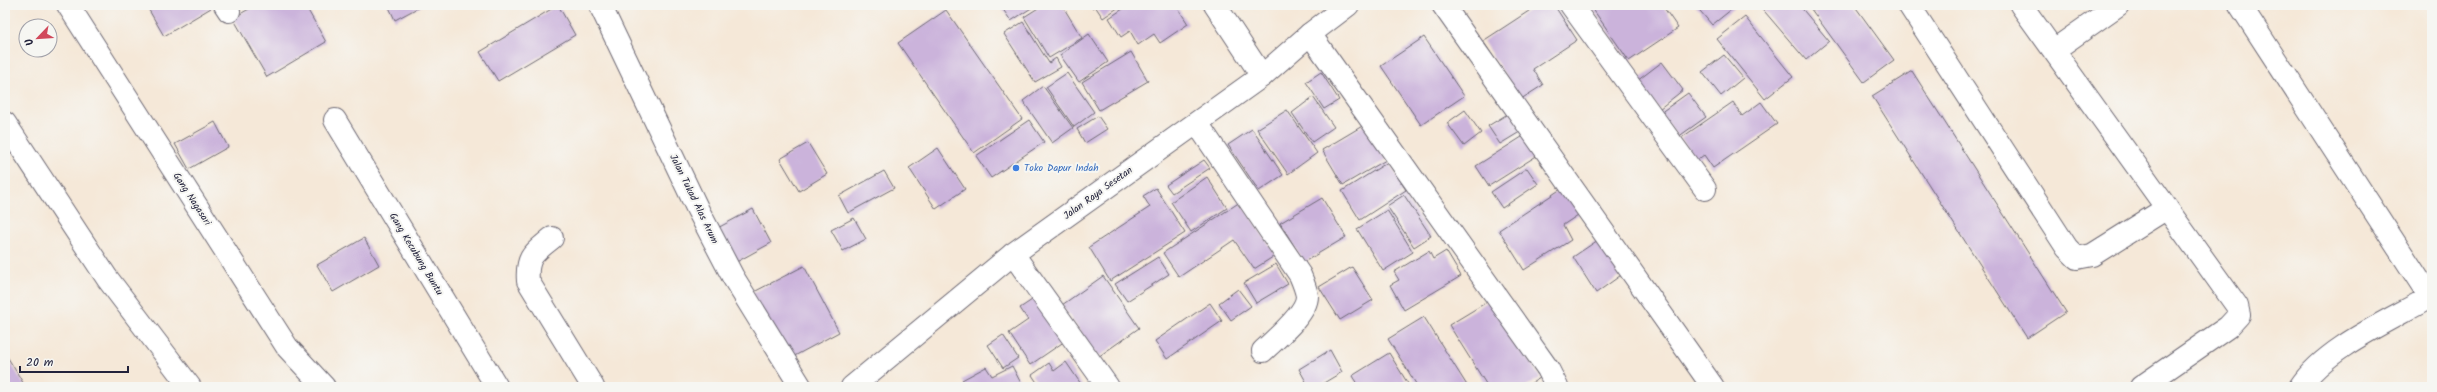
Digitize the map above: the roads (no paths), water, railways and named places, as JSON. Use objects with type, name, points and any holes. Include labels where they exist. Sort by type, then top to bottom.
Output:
[{"type":"street","name":"Gang Nagasari","points":[[68,5],[287,347],[324,387]]},
{"type":"street","name":"Jalan Tukad Alas Arum","points":[[600,5],[698,210],[733,277],[801,387]]},
{"type":"street","points":[[1215,5],[1262,76]]},
{"type":"street","name":"Jalan Raya Sesetan","points":[[852,387],[1013,254],[1262,76],[1310,34],[1348,5]]},
{"type":"street","points":[[1443,5],[1713,387]]},
{"type":"street","points":[[1571,5],[1705,189]]},
{"type":"street","points":[[1909,5],[2068,248],[2077,258],[2092,255],[2167,208]]},
{"type":"street","points":[[2021,5],[2237,306],[2239,315],[2228,328],[2141,387]]},
{"type":"street","points":[[2054,50],[2118,5]]},
{"type":"street","points":[[2240,5],[2430,297],[2333,353],[2314,368],[2300,387]]},
{"type":"street","points":[[1310,34],[1548,369],[1557,387]]},
{"type":"street","name":"Gang Kecubung Buntu","points":[[335,120],[497,387]]},
{"type":"street","points":[[1197,123],[1304,284],[1307,297],[1299,315],[1263,351]]},
{"type":"street","points":[[5,124],[107,278],[190,387]]},
{"type":"street","points":[[552,238],[532,255],[527,266],[528,281],[593,387]]},
{"type":"street","points":[[1013,254],[1108,387]]},
{"type":"place","name":"Toko Dapur Indah","points":[[1016,168]]}]
